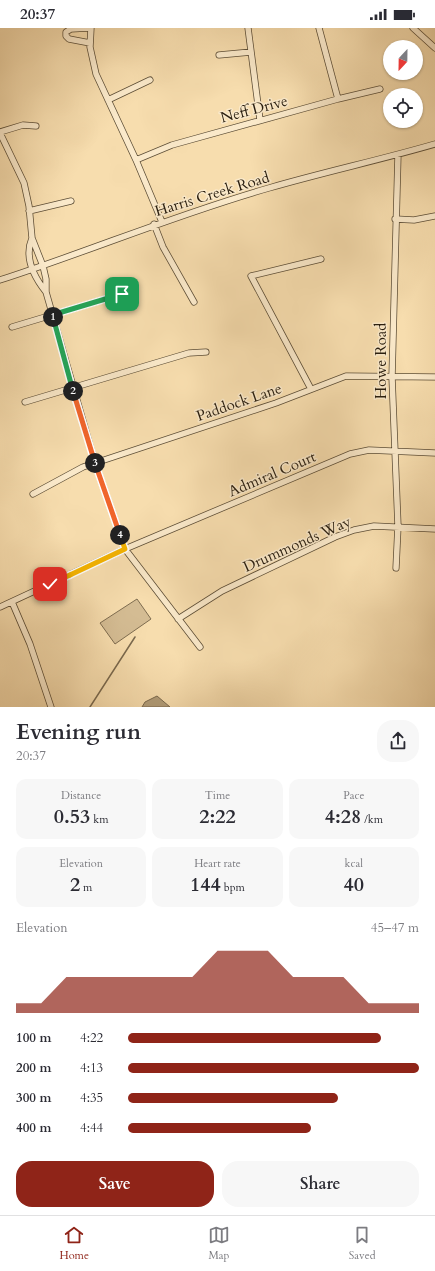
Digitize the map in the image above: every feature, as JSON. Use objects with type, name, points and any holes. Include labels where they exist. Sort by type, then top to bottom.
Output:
[{"type":"street","points":[[88,28],[69,29],[66,32],[66,36],[69,39],[90,43]]},
{"type":"street","points":[[91,28],[90,43],[92,65],[136,160],[162,222]]},
{"type":"street","points":[[248,28],[260,120]]},
{"type":"street","points":[[319,28],[338,99]]},
{"type":"street","points":[[413,28],[435,48]]},
{"type":"street","points":[[219,56],[251,52]]},
{"type":"street","points":[[108,100],[150,80]]},
{"type":"street","name":"Neff Drive","points":[[136,160],[172,144],[380,89]]},
{"type":"street","points":[[36,126],[23,125],[0,132],[20,171],[27,195],[32,238],[43,266],[46,279],[46,292],[52,315],[95,463],[125,549],[200,647]]},
{"type":"street","name":"Harris Creek Road","points":[[0,280],[43,266],[154,224],[268,188],[398,155],[435,144]]},
{"type":"street","name":"Howe Road","points":[[396,568],[398,526],[392,376],[395,219],[398,155]]},
{"type":"street","points":[[29,211],[71,201]]},
{"type":"street","points":[[395,219],[414,220],[435,216]]},
{"type":"street","points":[[154,224],[163,247],[194,302]]},
{"type":"street","points":[[32,238],[28,246],[32,269],[37,280],[46,292]]},
{"type":"street","points":[[311,389],[252,276],[321,259]]},
{"type":"street","points":[[12,327],[122,294]]},
{"type":"street","points":[[24,402],[73,389],[189,353],[206,352]]},
{"type":"street","name":"Paddock Lane","points":[[33,494],[83,467],[276,403],[346,376],[435,377]]},
{"type":"street","name":"Admiral Court","points":[[0,607],[125,549],[345,456],[369,450],[435,453]]},
{"type":"street","name":"Drummonds Way","points":[[178,619],[222,591],[335,537],[354,530],[374,526],[435,529]]},
{"type":"street","points":[[12,602],[30,644],[51,707]]},
{"type":"shaded area","points":[[137,599],[151,619],[115,644],[100,623]]},
{"type":"shaded area","points":[[157,696],[170,707],[142,707],[145,702]]},
{"type":"waterway","points":[[90,707],[135,637]]},
{"type":"route","points":[[50,584],[125,549],[95,463],[52,315],[122,294]]}]
